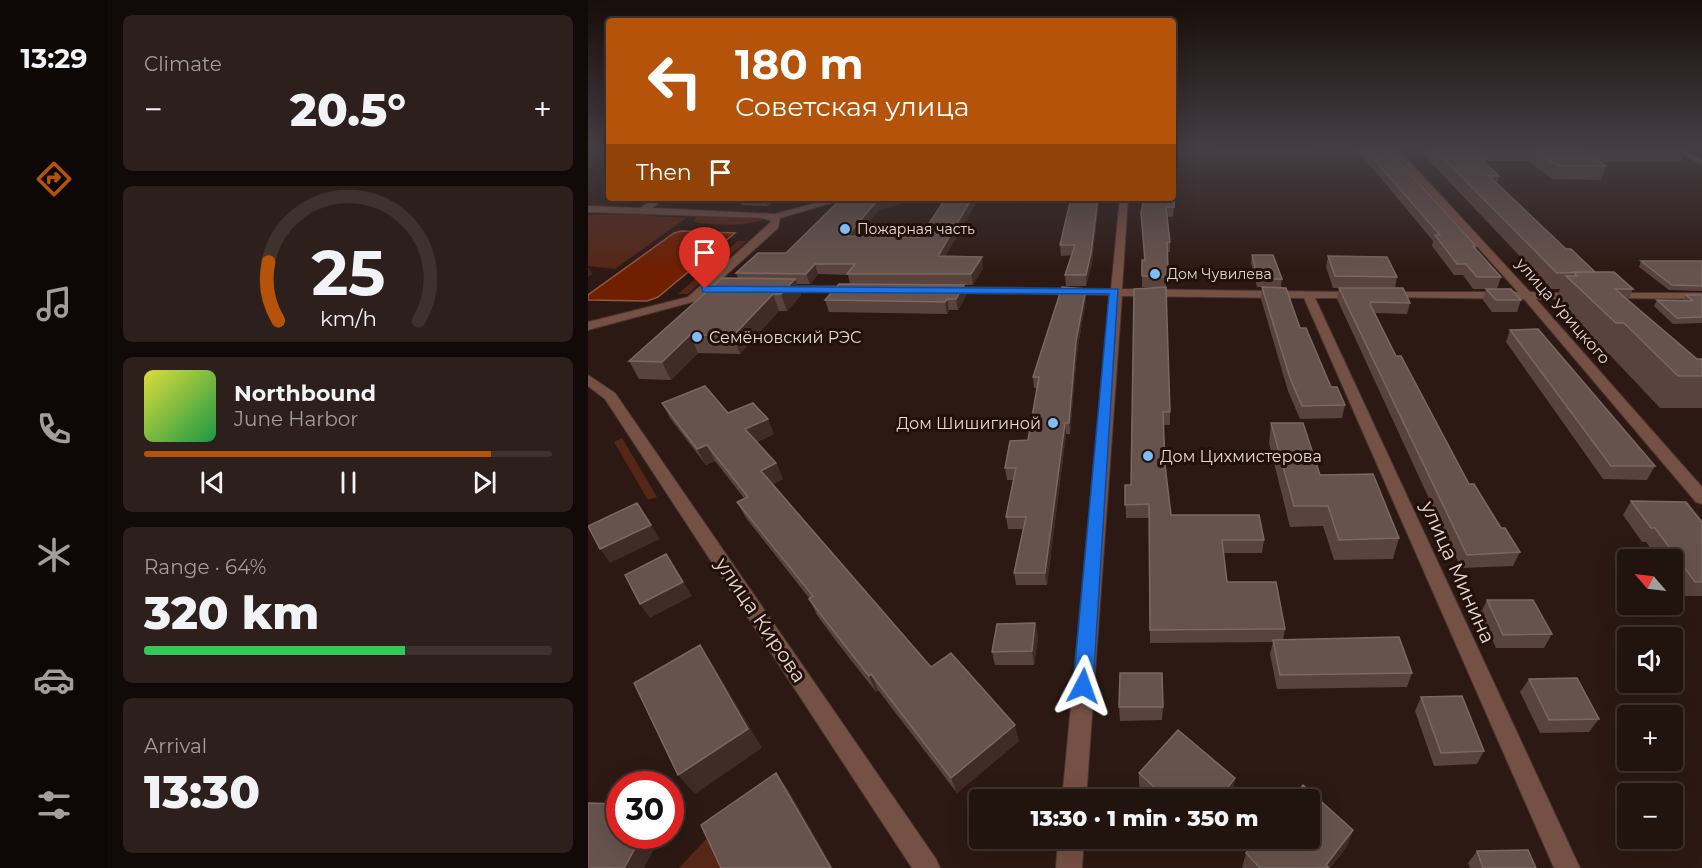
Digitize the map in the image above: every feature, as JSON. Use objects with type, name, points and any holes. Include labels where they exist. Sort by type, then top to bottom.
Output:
[{"type":"street","name":"улица Урицкого","points":[[1431,190],[1527,296],[1702,498]]},
{"type":"street","points":[[642,211],[657,201]]},
{"type":"street","points":[[588,209],[775,217],[833,201]]},
{"type":"street","points":[[1075,789],[1124,201]]},
{"type":"street","points":[[588,326],[692,299],[775,226],[777,221],[775,217]]},
{"type":"street","points":[[705,289],[741,289]]},
{"type":"street","points":[[765,289],[861,289]]},
{"type":"street","points":[[932,290],[1702,296]]},
{"type":"street","name":"улица Минина","points":[[1308,294],[1567,868]]},
{"type":"street","name":"улица Кирова","points":[[588,379],[610,396],[927,868]]},
{"type":"street","points":[[1069,868],[1070,849]]},
{"type":"shaded area","points":[[627,214],[686,218],[615,269],[588,266],[588,215]]},
{"type":"shaded area","points":[[696,216],[765,219],[750,223],[720,225],[694,222]]},
{"type":"shaded area","points":[[682,231],[735,233],[658,297],[647,301],[588,300],[588,295],[674,233]]},
{"type":"shaded area","points":[[738,241],[746,241],[688,294],[678,294]]},
{"type":"shaded area","points":[[622,438],[657,497],[648,500],[614,442]]},
{"type":"shaded area","points":[[710,835],[723,868],[679,868]]},
{"type":"building","points":[[1400,190],[1425,190],[1501,277],[1477,277],[1466,264],[1457,264],[1435,235],[1440,235]]},
{"type":"building","points":[[1474,190],[1503,190],[1566,249],[1571,249],[1595,272],[1557,273]]},
{"type":"building","points":[[839,201],[877,201],[847,236],[920,237],[944,201],[970,201],[938,256],[982,257],[971,274],[847,274],[855,264],[815,264],[806,274],[736,273],[758,253],[786,253]]},
{"type":"building","points":[[1070,201],[1098,201],[1086,275],[1065,275],[1075,245],[1060,245]]},
{"type":"building","points":[[1143,201],[1174,201],[1174,207],[1166,207],[1170,242],[1167,242],[1166,277],[1142,276],[1142,260],[1145,260],[1141,213]]},
{"type":"building","points":[[1252,255],[1273,255],[1282,279],[1258,279]]},
{"type":"building","points":[[1328,256],[1387,257],[1397,277],[1335,276]]},
{"type":"building","points":[[1641,261],[1702,261],[1702,286],[1672,285]]},
{"type":"building","points":[[1573,272],[1614,272],[1633,289],[1615,289],[1697,359],[1702,359],[1702,376],[1678,376],[1624,323],[1616,323],[1566,276],[1577,276]]},
{"type":"building","points":[[722,278],[795,279],[781,294],[773,294],[733,336],[690,335],[662,362],[629,361]]},
{"type":"building","points":[[839,284],[964,285],[956,299],[947,299],[945,302],[825,300]]},
{"type":"building","points":[[1062,287],[1086,289],[1076,341],[1069,423],[1065,423],[1045,573],[1014,573],[1026,517],[1006,517],[1016,468],[1005,468],[1010,441],[1028,440],[1039,377],[1033,377]]},
{"type":"building","points":[[1166,287],[1170,412],[1163,412],[1165,465],[1171,515],[1259,515],[1264,540],[1222,540],[1227,582],[1276,582],[1285,629],[1150,630],[1149,504],[1125,505],[1125,485],[1131,485],[1134,289]]},
{"type":"building","points":[[1262,287],[1286,288],[1300,328],[1306,328],[1331,387],[1337,387],[1345,405],[1302,406],[1290,378]]},
{"type":"building","points":[[1339,288],[1403,288],[1410,303],[1371,302],[1370,304],[1396,356],[1401,356],[1469,484],[1474,484],[1501,528],[1505,528],[1520,552],[1467,555]]},
{"type":"building","points":[[1486,289],[1511,289],[1521,300],[1496,300]]},
{"type":"building","points":[[1686,295],[1702,295],[1702,317],[1677,318],[1657,300],[1693,301]]},
{"type":"building","points":[[1538,329],[1655,466],[1611,466],[1510,330]]},
{"type":"building","points":[[705,386],[728,413],[753,403],[768,419],[745,429],[776,463],[761,471],[931,667],[951,653],[1015,725],[951,778],[871,674],[869,676],[828,624],[809,599],[813,596],[737,502],[748,497],[707,445],[697,449],[662,403]]},
{"type":"building","points":[[1271,423],[1303,423],[1320,475],[1373,474],[1399,538],[1339,540],[1328,506],[1294,506]]},
{"type":"building","points":[[1631,501],[1686,502],[1702,522],[1702,582],[1695,582],[1683,566],[1683,549],[1671,549],[1655,528],[1651,528]]},
{"type":"building","points":[[637,503],[651,525],[600,549],[588,526]]},
{"type":"building","points":[[666,554],[683,582],[640,604],[625,575]]},
{"type":"building","points":[[1487,600],[1533,600],[1552,634],[1503,635]]},
{"type":"building","points":[[1035,623],[1032,651],[992,652],[997,624]]},
{"type":"building","points":[[1399,637],[1412,673],[1280,675],[1273,640]]},
{"type":"building","points":[[700,645],[748,729],[684,771],[676,771],[634,683]]},
{"type":"building","points":[[1120,673],[1162,673],[1163,707],[1119,707]]},
{"type":"building","points":[[1577,678],[1599,719],[1549,720],[1529,679]]},
{"type":"building","points":[[1462,696],[1484,751],[1441,753],[1421,697]]},
{"type":"building","points":[[1178,730],[1235,778],[1226,789],[1156,789],[1139,773]]},
{"type":"building","points":[[776,773],[831,868],[721,868],[701,825]]},
{"type":"building","points":[[1320,800],[1353,830],[1326,865],[1329,868],[1260,868],[1246,853],[1249,849],[1320,849]]},
{"type":"building","points":[[588,803],[606,804],[606,849],[635,849],[624,868],[588,868]]},
{"type":"building","points":[[1528,850],[1536,868],[1483,868],[1477,851]]},
{"type":"place","name":"Пожарная часть","points":[[845,229]]},
{"type":"place","name":"Дом Чувилева","points":[[1155,274]]},
{"type":"place","name":"Семёновский РЭС","points":[[697,337]]},
{"type":"place","name":"Дом Шишигиной","points":[[1053,423]]},
{"type":"place","name":"Дом Цихмистерова","points":[[1148,456]]},
{"type":"route","points":[[705,289],[1115,291],[1083,686]]}]
